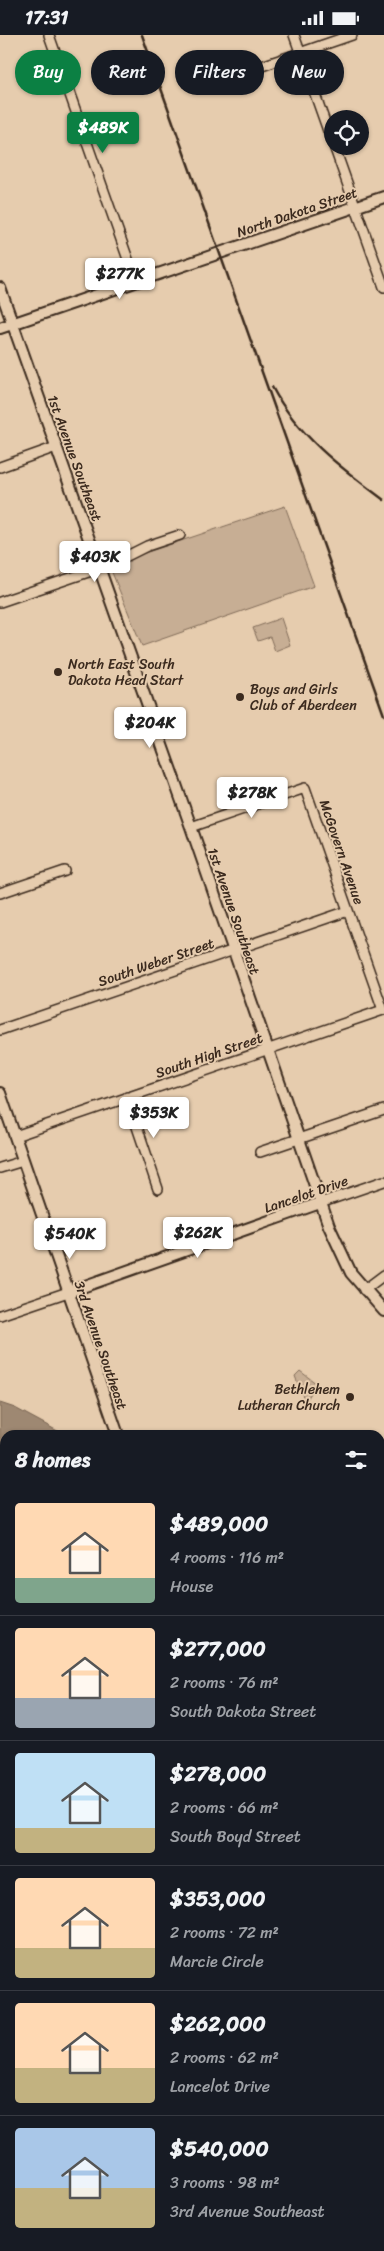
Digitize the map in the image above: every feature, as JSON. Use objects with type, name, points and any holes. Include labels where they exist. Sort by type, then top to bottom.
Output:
[{"type":"street","points":[[49,35],[136,282]]},
{"type":"street","points":[[294,35],[300,50]]},
{"type":"street","points":[[310,50],[352,35]]},
{"type":"street","points":[[316,95],[324,119]]},
{"type":"street","points":[[337,155],[384,287]]},
{"type":"street","name":"North Dakota Street","points":[[0,328],[384,197]]},
{"type":"street","name":"1st Avenue Southeast","points":[[0,288],[191,827],[320,1203],[341,1255],[364,1290],[384,1311]]},
{"type":"street","points":[[0,467],[56,447]]},
{"type":"street","points":[[0,602],[100,568],[147,546],[180,535]]},
{"type":"street","name":"McGovern Avenue","points":[[191,827],[305,788],[384,1010]]},
{"type":"street","points":[[0,893],[65,871]]},
{"type":"street","name":"South Weber Street","points":[[0,1030],[348,911]]},
{"type":"street","name":"South High Street","points":[[14,1136],[384,1010]]},
{"type":"street","name":"3rd Avenue Southeast","points":[[0,1093],[116,1430]]},
{"type":"street","points":[[127,1097],[158,1189]]},
{"type":"street","points":[[260,1152],[384,1110]]},
{"type":"street","points":[[0,1169],[23,1161]]},
{"type":"street","name":"Lancelot Drive","points":[[68,1292],[384,1181]]},
{"type":"street","points":[[364,1290],[384,1275]]},
{"type":"street","points":[[0,1315],[68,1292]]},
{"type":"shaded area","points":[[285,506],[314,586],[142,646],[109,565]]},
{"type":"shaded area","points":[[281,618],[290,645],[275,651],[270,637],[258,641],[253,628]]},
{"type":"shaded area","points":[[300,1371],[317,1384],[305,1402],[295,1376]]},
{"type":"shaded area","points":[[0,1403],[15,1408],[56,1430],[0,1430]]},
{"type":"railway","points":[[142,35],[384,715]]},
{"type":"railway","points":[[272,387],[294,421],[308,436],[352,476],[384,500]]},
{"type":"place","name":"North East South Dakota Head Start","points":[[58,672]]},
{"type":"place","name":"Boys and Girls Club of Aberdeen","points":[[240,697]]},
{"type":"place","name":"Bethlehem Lutheran Church","points":[[350,1397]]}]
